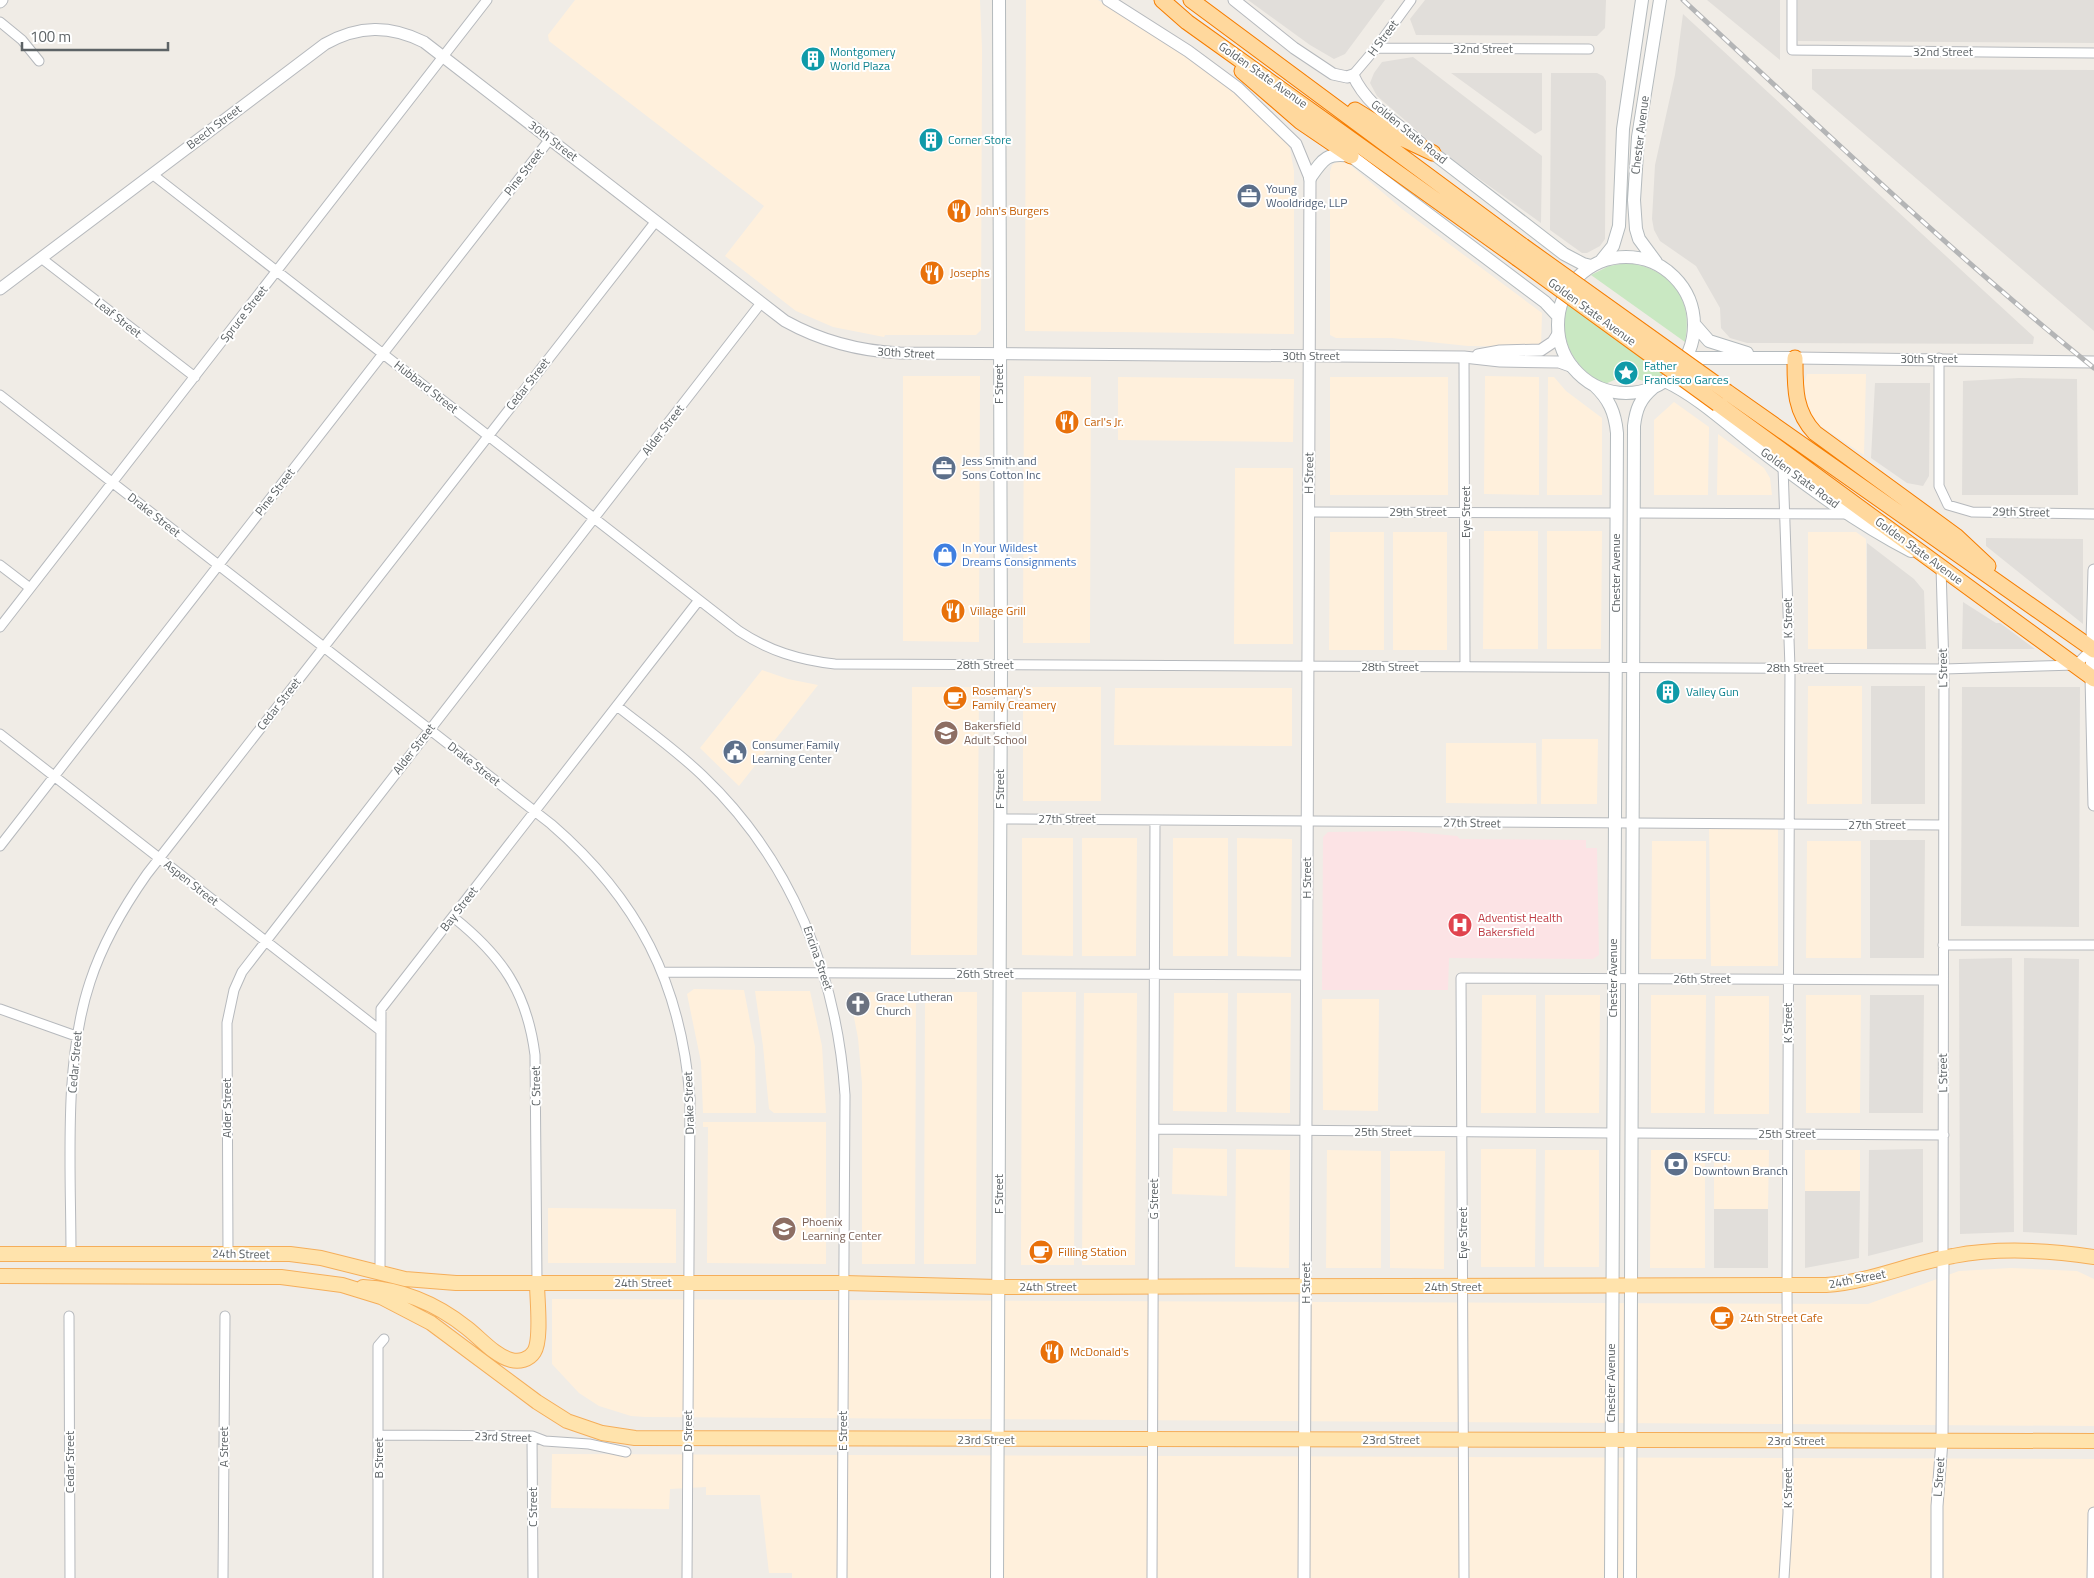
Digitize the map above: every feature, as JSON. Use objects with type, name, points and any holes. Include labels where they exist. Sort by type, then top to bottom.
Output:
[{"type":"highway","name":"Golden State Avenue","points":[[1162,0],[1187,22],[1520,252],[1722,398],[1941,567],[2093,678]]},
{"type":"highway","name":"Golden State Avenue","points":[[1191,0],[1280,65],[1520,252]]},
{"type":"highway","points":[[1187,22],[1301,122],[1351,156]]},
{"type":"highway","points":[[1280,65],[1397,136],[1433,153]]},
{"type":"highway","points":[[1795,358],[1796,401],[1803,418],[1815,433],[1956,536],[2020,597]]},
{"type":"highway","name":"Golden State Avenue","points":[[1722,398],[2020,597],[2093,650]]},
{"type":"main road","name":"F Street","points":[[997,1578],[1001,665],[999,0]]},
{"type":"main road","name":"Chester Avenue","points":[[1596,264],[1613,246],[1619,226],[1623,129],[1642,0]]},
{"type":"main road","name":"Chester Avenue","points":[[1658,264],[1645,250],[1639,239],[1636,229],[1634,200],[1638,137],[1660,0]]},
{"type":"main road","points":[[1310,178],[1323,160],[1329,156],[1336,153],[1351,156],[1546,302],[1558,316]]},
{"type":"main road","name":"Golden State Road","points":[[1433,153],[1564,254],[1583,264],[1596,264]]},
{"type":"main road","points":[[1630,256],[1658,264],[1668,270],[1684,287],[1694,312],[1694,337],[1686,358],[1665,381],[1653,388],[1623,393],[1594,385],[1573,367],[1563,352],[1558,334],[1558,316],[1566,292],[1577,278],[1596,264],[1630,256]]},
{"type":"main road","name":"30th Street","points":[[1695,325],[1709,341],[1764,358]]},
{"type":"main road","name":"30th Street","points":[[1686,358],[1795,358]]},
{"type":"main road","name":"Golden State Road","points":[[1665,381],[1691,396],[1782,467],[1875,533],[1941,567]]},
{"type":"main road","name":"Chester Avenue","points":[[1594,385],[1605,395],[1616,418],[1610,1441],[1611,1578]]},
{"type":"main road","name":"Chester Avenue","points":[[1630,1578],[1630,1195],[1635,415],[1641,400],[1653,388]]},
{"type":"main road","points":[[1612,1134],[1622,1185],[1630,1195]]},
{"type":"main road","name":"24th Street","points":[[0,1254],[307,1256],[427,1282],[844,1283],[998,1287],[1787,1286],[1851,1283],[1943,1258],[1979,1252],[2017,1250],[2062,1252],[2094,1257]]},
{"type":"main road","name":"24th Street","points":[[0,1276],[281,1277],[320,1281],[342,1286],[381,1298],[431,1323],[537,1402],[567,1421],[585,1428],[622,1437],[688,1439]]},
{"type":"main road","points":[[342,1286],[387,1288],[405,1293],[455,1319],[506,1359],[521,1361],[531,1356],[537,1346],[537,1283]]},
{"type":"main road","name":"23rd Street","points":[[688,1439],[2094,1441]]},
{"type":"street","name":"Spruce Street","points":[[0,627],[487,0]]},
{"type":"street","points":[[1108,0],[1188,51],[1238,88],[1296,144],[1310,178]]},
{"type":"street","points":[[1234,0],[1294,48],[1333,74],[1347,77],[1353,75]]},
{"type":"street","name":"H Street","points":[[1353,75],[1376,48],[1411,0]]},
{"type":"street","name":"32nd Street","points":[[1792,0],[1792,50],[2094,53]]},
{"type":"street","points":[[0,22],[17,35],[40,60]]},
{"type":"street","name":"Beech Street","points":[[0,289],[325,44],[338,37],[366,29],[396,30],[424,42],[444,56]]},
{"type":"street","name":"32nd Street","points":[[1376,48],[1589,49]]},
{"type":"street","name":"30th Street","points":[[444,56],[761,303],[802,331],[848,346],[900,354],[1464,357],[1500,361],[1559,362],[1573,367]]},
{"type":"street","name":"Golden State Road","points":[[1353,75],[1359,89],[1369,100],[1433,153]]},
{"type":"street","name":"Pine Street","points":[[0,846],[550,139]]},
{"type":"street","name":"Hubbard Street","points":[[152,174],[700,600]]},
{"type":"street","name":"H Street","points":[[1304,1578],[1310,178]]},
{"type":"street","name":"Cedar Street","points":[[71,1254],[72,1073],[76,1036],[90,982],[101,953],[130,898],[656,221]]},
{"type":"street","name":"Leaf Street","points":[[41,258],[195,377]]},
{"type":"street","name":"Alder Street","points":[[228,1254],[227,1023],[234,990],[242,972],[761,303]]},
{"type":"street","name":"30th Street","points":[[1464,357],[1500,351],[1541,350],[1553,342],[1558,334]]},
{"type":"street","name":"Eye Street","points":[[1464,357],[1465,667]]},
{"type":"street","name":"30th Street","points":[[1795,358],[1939,358],[2094,362]]},
{"type":"street","name":"29th Street","points":[[1939,358],[1939,486],[1948,505],[1972,512],[2094,514]]},
{"type":"street","name":"Drake Street","points":[[0,395],[535,812],[576,845],[610,882],[639,923],[663,972],[675,1005],[688,1066],[690,1098],[690,1283]]},
{"type":"street","name":"K Street","points":[[1782,467],[1786,514],[1790,668],[1787,1134],[1788,1530],[1784,1578]]},
{"type":"street","name":"29th Street","points":[[1309,512],[1616,513]]},
{"type":"street","points":[[1635,513],[1849,514]]},
{"type":"street","points":[[0,565],[30,588]]},
{"type":"street","name":"L Street","points":[[1937,1578],[1936,1506],[1942,1441],[1944,1135],[1942,945],[1944,669],[1941,567]]},
{"type":"street","points":[[2094,570],[2094,805]]},
{"type":"street","name":"28th Street","points":[[700,600],[754,641],[773,650],[811,662],[835,664],[1944,669],[2076,665]]},
{"type":"street","name":"Bay Street","points":[[380,1273],[381,1009],[700,600]]},
{"type":"street","points":[[2076,665],[2093,650]]},
{"type":"street","name":"Encina Street","points":[[617,706],[703,776],[746,824],[774,864],[798,906],[824,973],[838,1031],[844,1079],[844,1283]]},
{"type":"street","name":"Aspen Street","points":[[0,734],[381,1031]]},
{"type":"street","name":"27th Street","points":[[1000,819],[1943,825]]},
{"type":"street","name":"G Street","points":[[1152,1578],[1155,820]]},
{"type":"street","name":"C Street","points":[[453,917],[488,946],[501,963],[520,994],[533,1034],[535,1055],[537,1283]]},
{"type":"street","points":[[1942,945],[2094,946]]},
{"type":"street","name":"26th Street","points":[[663,972],[1307,975]]},
{"type":"street","name":"Eye Street","points":[[1461,978],[1464,1578]]},
{"type":"street","name":"26th Street","points":[[1461,978],[1942,980]]},
{"type":"street","points":[[0,1009],[76,1036]]},
{"type":"street","name":"25th Street","points":[[1154,1129],[1612,1134]]},
{"type":"street","name":"25th Street","points":[[1631,1133],[1944,1135]]},
{"type":"street","name":"D Street","points":[[687,1578],[690,1283]]},
{"type":"street","name":"E Street","points":[[842,1578],[844,1283]]},
{"type":"street","name":"Cedar Street","points":[[69,1316],[70,1578]]},
{"type":"street","name":"A Street","points":[[223,1578],[225,1316]]},
{"type":"street","name":"B Street","points":[[378,1578],[378,1346],[384,1339]]},
{"type":"street","name":"23rd Street","points":[[379,1435],[532,1436],[545,1440],[589,1444],[626,1452]]},
{"type":"street","name":"C Street","points":[[532,1436],[533,1578]]},
{"type":"street","points":[[2094,1513],[2094,1578]]},
{"type":"shaded area","points":[[575,0],[980,0],[982,49],[981,330],[976,335],[885,335],[884,337],[833,327],[796,311],[725,256],[764,206],[549,41],[548,35]]},
{"type":"shaded area","points":[[1026,0],[1098,0],[1207,71],[1282,133],[1290,149],[1294,171],[1294,334],[1025,331]]},
{"type":"shaded area","points":[[1248,0],[1385,0],[1345,54],[1334,59],[1310,45]]},
{"type":"shaded area","points":[[1425,0],[1606,0],[1605,28],[1597,36],[1416,35],[1410,19]]},
{"type":"shaded area","points":[[1707,0],[1780,0],[1780,60]]},
{"type":"shaded area","points":[[1798,0],[2094,0],[2094,43],[1798,41]]},
{"type":"shaded area","points":[[1683,14],[2034,337],[2033,344],[1747,343],[1730,338],[1721,328],[1720,308],[1696,266],[1660,241],[1654,230],[1652,219],[1655,165],[1675,75]]},
{"type":"shaded area","points":[[1413,57],[1542,156],[1541,223],[1443,153],[1377,96],[1370,83],[1382,62]]},
{"type":"shaded area","points":[[1812,69],[2094,70],[2094,331],[1812,89]]},
{"type":"shaded area","points":[[1451,73],[1542,73],[1542,130],[1535,134]]},
{"type":"shaded area","points":[[1551,73],[1597,73],[1603,76],[1606,81],[1605,239],[1600,246],[1587,253],[1582,253],[1550,230]]},
{"type":"shaded area","points":[[1338,161],[1348,163],[1402,209],[1542,313],[1541,347],[1468,346],[1392,338],[1336,338],[1330,335],[1330,172],[1332,165]]},
{"type":"shaded area","points":[[1807,374],[1866,374],[1864,455],[1816,423],[1808,409],[1804,384]]},
{"type":"shaded area","points":[[903,376],[980,376],[979,642],[903,641]]},
{"type":"shaded area","points":[[1024,376],[1091,377],[1090,643],[1023,643]]},
{"type":"shaded area","points":[[1485,376],[1539,377],[1539,495],[1484,494]]},
{"type":"shaded area","points":[[1118,377],[1294,379],[1293,442],[1118,440]]},
{"type":"shaded area","points":[[1330,377],[1448,377],[1448,495],[1330,495]]},
{"type":"shaded area","points":[[1548,377],[1554,377],[1566,391],[1602,418],[1602,495],[1547,495]]},
{"type":"shaded area","points":[[2019,378],[2077,379],[2078,495],[1962,495],[1963,381]]},
{"type":"shaded area","points":[[1875,383],[1930,383],[1929,476],[1923,486],[1907,483],[1871,458]]},
{"type":"shaded area","points":[[1674,402],[1709,427],[1708,495],[1654,495],[1654,420]]},
{"type":"shaded area","points":[[1718,434],[1764,468],[1770,478],[1772,495],[1717,495]]},
{"type":"shaded area","points":[[1235,468],[1293,468],[1293,644],[1234,644]]},
{"type":"shaded area","points":[[1484,531],[1538,531],[1538,649],[1483,649]]},
{"type":"shaded area","points":[[1547,531],[1602,531],[1601,649],[1547,649]]},
{"type":"shaded area","points":[[1330,532],[1384,532],[1384,650],[1329,650]]},
{"type":"shaded area","points":[[1393,532],[1447,532],[1447,650],[1393,650]]},
{"type":"shaded area","points":[[1808,532],[1856,532],[1866,539],[1867,649],[1808,649]]},
{"type":"shaded area","points":[[1986,538],[2083,539],[2083,624],[1986,546]]},
{"type":"shaded area","points":[[1867,543],[1914,579],[1924,591],[1926,649],[1867,649]]},
{"type":"shaded area","points":[[1963,602],[1996,623],[2000,623],[2035,649],[1962,649]]},
{"type":"shaded area","points":[[762,670],[788,679],[818,685],[739,786],[700,748]]},
{"type":"shaded area","points":[[1808,686],[1862,686],[1862,804],[1807,804]]},
{"type":"shaded area","points":[[1871,686],[1925,686],[1925,804],[1871,804]]},
{"type":"shaded area","points":[[912,687],[979,687],[977,955],[911,955]]},
{"type":"shaded area","points":[[1023,687],[1101,687],[1101,801],[1023,801]]},
{"type":"shaded area","points":[[1962,687],[2080,687],[2079,927],[1961,926]]},
{"type":"shaded area","points":[[1115,688],[1292,688],[1292,746],[1114,745]]},
{"type":"shaded area","points":[[1542,739],[1598,739],[1597,804],[1541,804]]},
{"type":"shaded area","points":[[1446,743],[1536,743],[1537,804],[1446,803]]},
{"type":"shaded area","points":[[1709,824],[1778,825],[1778,966],[1711,966]]},
{"type":"shaded area","name":"Adventist Health Bakersfield","points":[[1404,831],[1457,836],[1460,839],[1586,840],[1586,848],[1597,848],[1599,955],[1593,959],[1449,958],[1448,990],[1322,990],[1323,837],[1328,832]]},
{"type":"shaded area","points":[[1022,838],[1073,838],[1073,956],[1022,955]]},
{"type":"shaded area","points":[[1082,838],[1137,838],[1136,956],[1082,956]]},
{"type":"shaded area","points":[[1173,838],[1228,838],[1228,956],[1173,956]]},
{"type":"shaded area","points":[[1237,838],[1292,839],[1291,957],[1237,956]]},
{"type":"shaded area","points":[[1870,840],[1925,840],[1924,958],[1870,958]]},
{"type":"shaded area","points":[[1652,841],[1706,841],[1706,959],[1651,959]]},
{"type":"shaded area","points":[[1807,841],[1861,841],[1861,958],[1806,958]]},
{"type":"shaded area","points":[[2012,958],[2014,1232],[1960,1234],[1959,959]]},
{"type":"shaded area","points":[[2024,958],[2079,959],[2077,1235],[2023,1232]]},
{"type":"shaded area","points":[[694,989],[744,990],[755,1047],[756,1113],[703,1113],[701,1062],[687,994]]},
{"type":"shaded area","points":[[755,991],[810,991],[822,1046],[826,1113],[774,1113],[769,1109]]},
{"type":"shaded area","points":[[849,992],[916,992],[915,1264],[862,1264],[862,1083],[858,1038]]},
{"type":"shaded area","points":[[925,992],[977,992],[976,1264],[924,1264]]},
{"type":"shaded area","points":[[1022,992],[1076,992],[1074,1265],[1021,1265]]},
{"type":"shaded area","points":[[1084,993],[1137,993],[1135,1265],[1082,1265]]},
{"type":"shaded area","points":[[1174,993],[1228,993],[1227,1112],[1173,1111]]},
{"type":"shaded area","points":[[1237,993],[1291,993],[1290,1113],[1236,1112]]},
{"type":"shaded area","points":[[1482,995],[1536,995],[1536,1113],[1481,1113]]},
{"type":"shaded area","points":[[1545,995],[1600,995],[1599,1113],[1545,1113]]},
{"type":"shaded area","points":[[1651,995],[1706,995],[1705,1113],[1651,1113]]},
{"type":"shaded area","points":[[1806,995],[1861,995],[1860,1113],[1806,1113]]},
{"type":"shaded area","points":[[1870,995],[1924,995],[1923,1113],[1869,1113]]},
{"type":"shaded area","points":[[1715,996],[1769,996],[1769,1114],[1714,1114]]},
{"type":"shaded area","points":[[1322,999],[1379,999],[1378,1111],[1323,1110]]},
{"type":"shaded area","points":[[703,1122],[826,1122],[826,1264],[707,1263],[708,1127],[703,1127]]},
{"type":"shaded area","points":[[1173,1148],[1227,1149],[1227,1196],[1172,1194]]},
{"type":"shaded area","points":[[1236,1149],[1290,1150],[1289,1268],[1235,1267]]},
{"type":"shaded area","points":[[1481,1149],[1536,1149],[1535,1267],[1481,1267]]},
{"type":"shaded area","points":[[1923,1149],[1923,1242],[1868,1256],[1869,1150]]},
{"type":"shaded area","points":[[1327,1150],[1381,1151],[1381,1268],[1326,1268]]},
{"type":"shaded area","points":[[1545,1150],[1599,1150],[1599,1267],[1544,1267]]},
{"type":"shaded area","points":[[1651,1150],[1705,1150],[1705,1268],[1650,1268]]},
{"type":"shaded area","points":[[1714,1150],[1769,1150],[1768,1209],[1714,1209]]},
{"type":"shaded area","points":[[1805,1150],[1860,1150],[1860,1191],[1805,1191]]},
{"type":"shaded area","points":[[1390,1151],[1445,1151],[1444,1269],[1390,1268]]},
{"type":"shaded area","points":[[1805,1191],[1860,1191],[1859,1258],[1805,1268]]},
{"type":"shaded area","points":[[548,1208],[676,1209],[676,1263],[548,1263]]},
{"type":"shaded area","points":[[1714,1209],[1768,1209],[1768,1268],[1714,1268]]},
{"type":"shaded area","points":[[2011,1268],[2077,1271],[2094,1279],[2094,1426],[645,1417],[631,1416],[599,1406],[579,1393],[552,1364],[552,1299],[1868,1304],[1959,1271]]},
{"type":"shaded area","points":[[552,1454],[2094,1459],[2094,1578],[792,1578],[792,1573],[769,1573],[760,1495],[706,1495],[706,1487],[670,1489],[669,1509],[551,1508]]},
{"type":"green space","points":[[1627,263],[1656,271],[1676,288],[1686,312],[1685,342],[1591,275],[1609,266]]},
{"type":"green space","points":[[1569,302],[1664,373],[1650,383],[1634,378],[1634,367],[1619,367],[1619,378],[1605,384],[1594,378],[1576,361],[1566,339],[1564,327],[1565,314]]},
{"type":"railway","points":[[1683,0],[1988,280],[2094,368]]},
{"type":"place","name":"Montgomery World Plaza","points":[[813,59]]},
{"type":"place","name":"Corner Store","points":[[931,140]]},
{"type":"place","name":"Young Wooldridge, LLP","points":[[1249,196]]},
{"type":"place","name":"John's Burgers","points":[[959,211]]},
{"type":"place","name":"Josephs","points":[[932,273]]},
{"type":"place","name":"Father Francisco Garces","points":[[1626,373]]},
{"type":"place","name":"Carl's Jr.","points":[[1067,422]]},
{"type":"place","name":"Jess Smith and Sons Cotton Inc","points":[[944,468]]},
{"type":"place","name":"In Your Wildest Dreams Consignments","points":[[945,555]]},
{"type":"place","name":"Village Grill","points":[[953,611]]},
{"type":"place","name":"Valley Gun","points":[[1668,692]]},
{"type":"place","name":"Rosemary's Family Creamery","points":[[955,698]]},
{"type":"place","name":"Bakersfield Adult School","points":[[946,733]]},
{"type":"place","name":"Consumer Family Learning Center","points":[[735,752]]},
{"type":"place","name":"Adventist Health Bakersfield","points":[[1460,925]]},
{"type":"place","name":"Grace Lutheran Church","points":[[858,1004]]},
{"type":"place","name":"KSFCU: Downtown Branch","points":[[1676,1164]]},
{"type":"place","name":"Phoenix Learning Center","points":[[784,1229]]},
{"type":"place","name":"Filling Station","points":[[1041,1252]]},
{"type":"place","name":"24th Street Cafe","points":[[1722,1318]]},
{"type":"place","name":"McDonald's","points":[[1052,1352]]}]
